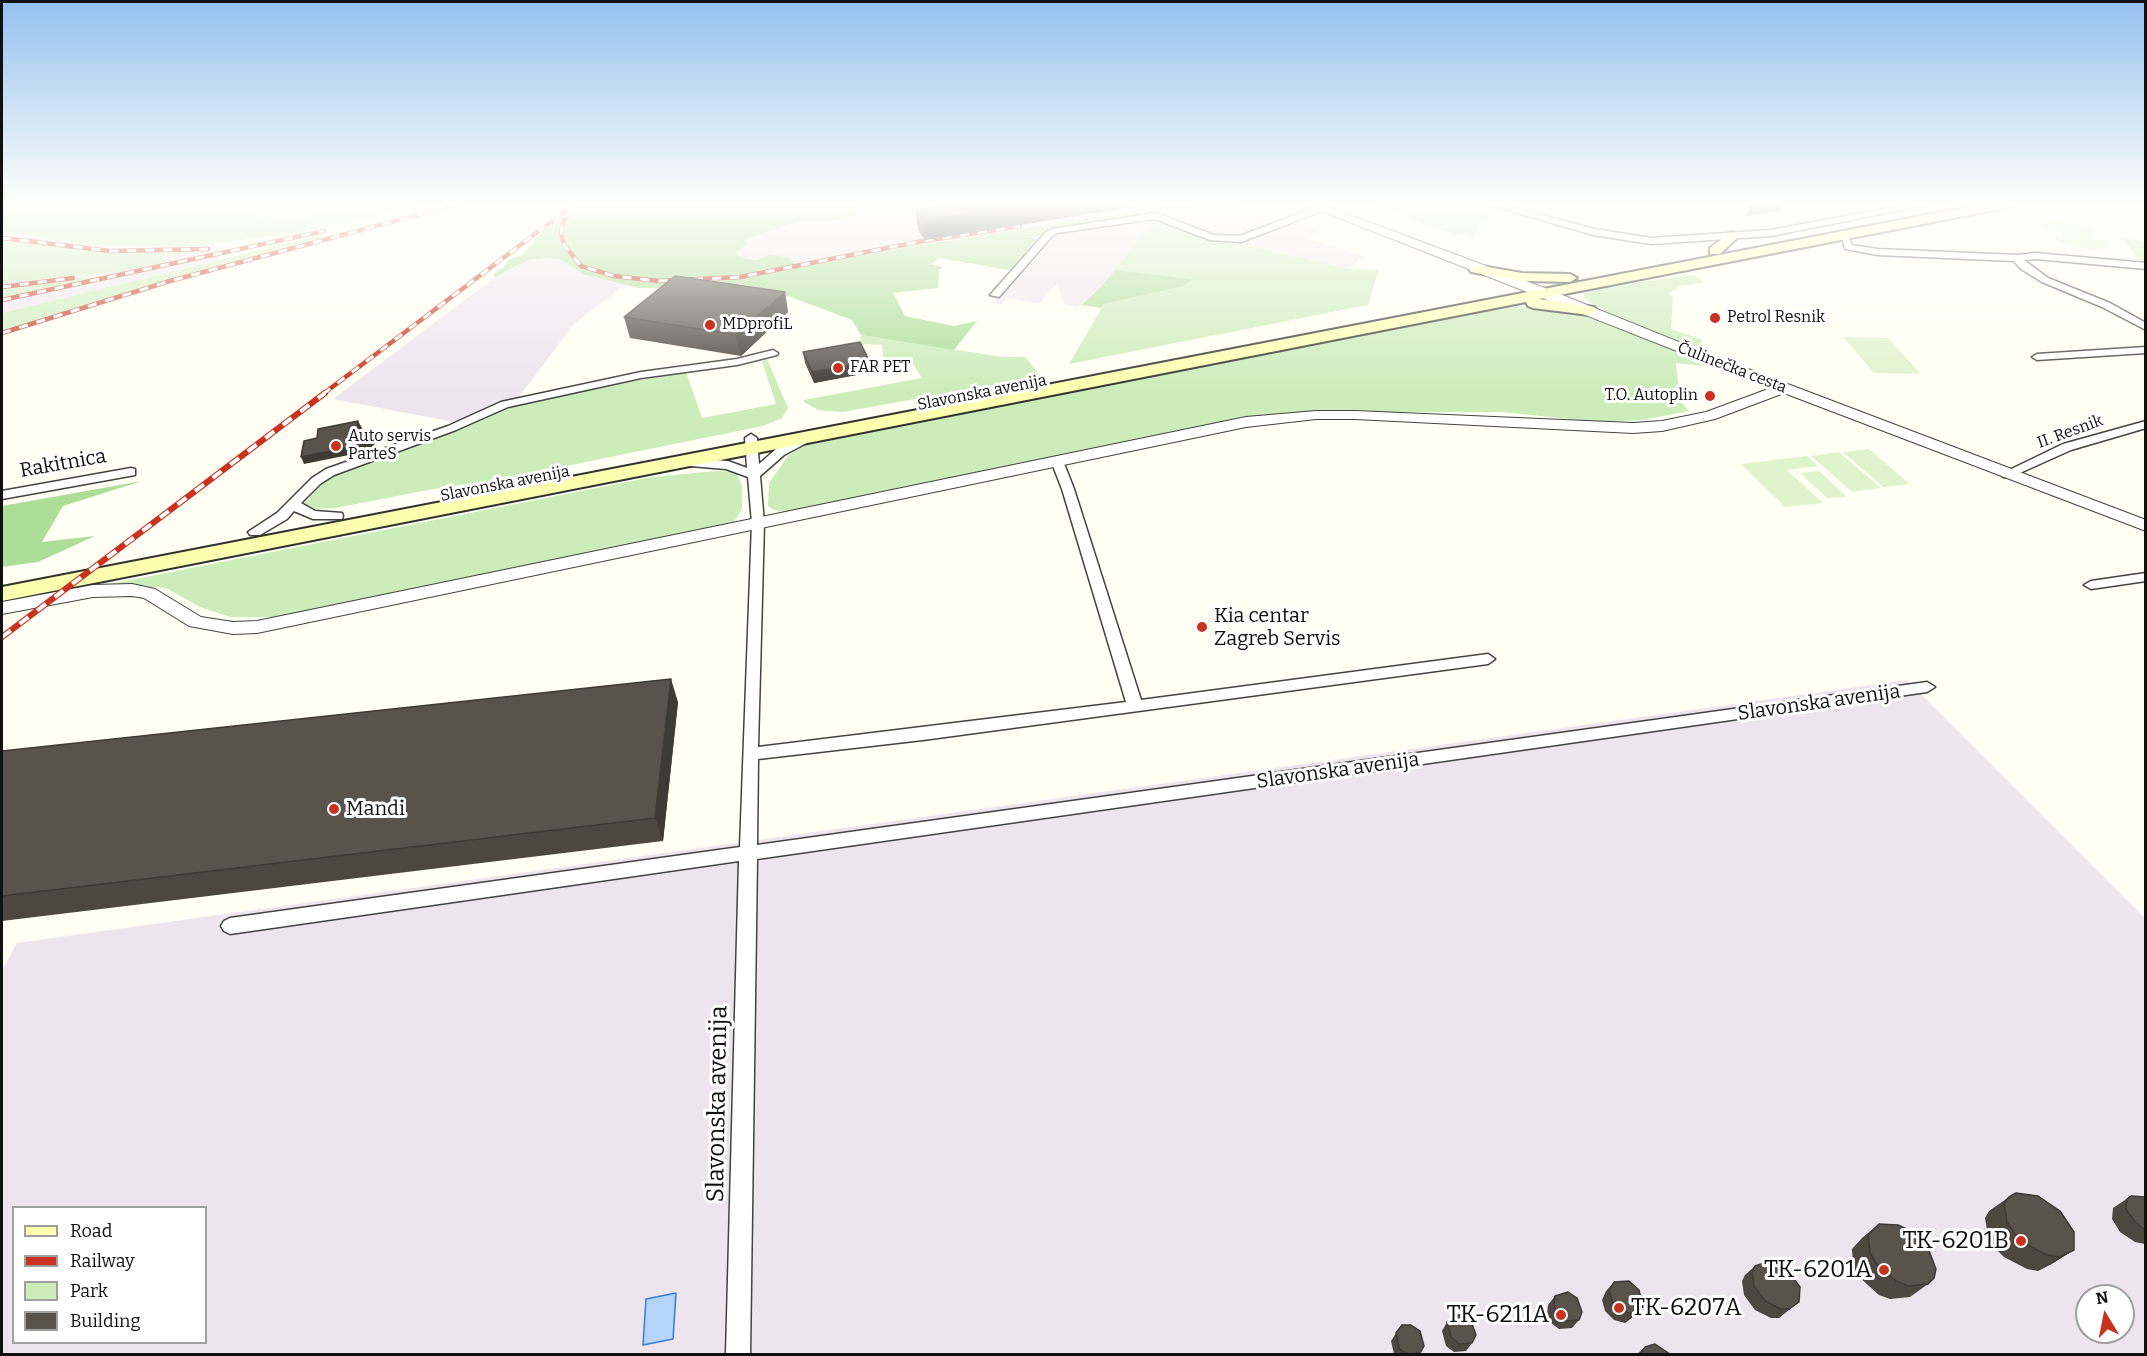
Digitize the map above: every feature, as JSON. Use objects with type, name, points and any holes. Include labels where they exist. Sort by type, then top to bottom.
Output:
[{"type":"main road","name":"Slavonska avenija","points":[[1582,282],[1649,266]]},
{"type":"main road","name":"Slavonska avenija","points":[[2,594],[687,462],[751,443],[813,437],[1537,290],[1683,266]]},
{"type":"main road","points":[[1476,269],[1582,282],[1576,295],[1593,312]]},
{"type":"main road","points":[[1476,269],[1493,286],[1489,300],[1593,312]]},
{"type":"main road","name":"Slavonska avenija","points":[[2,580],[337,516],[751,443],[1489,300]]},
{"type":"street","points":[[995,295],[1020,266]]},
{"type":"street","name":"Čulinečka cesta","points":[[1469,266],[1537,290],[1783,388],[2145,526]]},
{"type":"street","points":[[2023,266],[2045,280],[2106,305],[2145,327]]},
{"type":"street","points":[[2037,357],[2145,350]]},
{"type":"street","points":[[255,532],[295,504],[316,481],[344,465],[453,428],[505,404],[641,375],[737,362],[773,353]]},
{"type":"street","points":[[2,608],[93,591],[132,590],[148,593],[196,622],[233,628],[257,627],[1258,420],[1316,415],[1405,417],[1614,428],[1662,426],[1710,416],[1783,388]]},
{"type":"street","name":"II. Resnik","points":[[2007,474],[2067,447],[2145,424]]},
{"type":"street","name":"Slavonska avenija","points":[[754,475],[780,452],[813,437]]},
{"type":"street","name":"Slavonska avenija","points":[[738,1354],[750,754],[758,523],[751,443]]},
{"type":"street","points":[[1057,461],[1068,489],[1135,706]]},
{"type":"street","name":"Slavonska avenija","points":[[687,462],[728,465],[754,475]]},
{"type":"street","name":"Rakitnica","points":[[2,495],[131,472]]},
{"type":"street","points":[[295,504],[302,511],[337,516]]},
{"type":"street","points":[[2091,585],[2145,577]]},
{"type":"street","points":[[750,754],[1488,659]]},
{"type":"street","name":"Slavonska avenija","points":[[230,926],[1927,687]]},
{"type":"shaded area","points":[[2,266],[191,266],[2,313]]},
{"type":"shaded area","points":[[516,266],[571,266],[585,275],[625,285],[574,324],[519,397],[459,423],[333,399],[495,277]]},
{"type":"shaded area","points":[[1016,266],[1138,266],[1098,290],[1078,307],[1064,304],[1057,284],[1039,304],[1008,298],[1002,304],[992,303],[995,299],[987,297]]},
{"type":"shaded area","points":[[1907,680],[2145,918],[2145,1354],[2,1354],[2,970],[17,943]]},
{"type":"green space","points":[[2,266],[154,266],[134,270],[2,283]]},
{"type":"green space","points":[[192,266],[221,266],[155,284],[2,332],[2,313]]},
{"type":"green space","points":[[516,266],[495,277],[493,274],[503,268]]},
{"type":"green space","points":[[571,266],[579,266],[611,277],[657,282],[702,282],[742,278],[804,266],[940,266],[943,267],[939,270],[938,288],[893,293],[905,316],[954,326],[977,321],[954,350],[861,335],[852,320],[788,296],[742,284],[688,289],[639,288],[585,275]]},
{"type":"green space","points":[[586,266],[787,266],[741,276],[701,280],[660,281],[615,275]]},
{"type":"green space","points":[[986,266],[1017,266],[1013,271]]},
{"type":"green space","points":[[1118,266],[1338,266],[1379,270],[1368,305],[1069,364],[1104,304],[1184,286],[1191,280],[1115,270]]},
{"type":"green space","points":[[1115,270],[1192,279],[1184,286],[1104,304],[1101,308],[1081,305]]},
{"type":"green space","points":[[126,273],[72,285],[2,300],[2,288]]},
{"type":"green space","points":[[1687,275],[1695,276],[1705,282],[1676,287],[1678,289],[1668,293],[1673,298],[1671,329],[1703,340],[1698,347],[1688,347],[1626,322],[1584,299],[1584,294],[1590,290]]},
{"type":"green space","points":[[1511,307],[1551,307],[1592,317],[1714,367],[1676,363],[1681,402],[1689,411],[1642,420],[1599,422],[1502,412],[1292,412],[1242,418],[786,512],[774,510],[768,506],[769,483],[788,456],[810,442],[1408,324]]},
{"type":"green space","points":[[861,335],[1002,357],[1025,357],[1041,376],[843,412],[818,410],[804,402],[804,400],[922,378],[913,364],[879,365],[883,358],[882,345],[861,344]]},
{"type":"green space","points":[[1843,337],[1888,338],[1921,374],[1874,373]]},
{"type":"green space","points":[[767,359],[788,408],[782,418],[763,426],[502,479],[335,508],[311,509],[304,504],[321,484],[347,468],[453,432],[523,401],[686,372],[702,418],[776,404],[762,361]]},
{"type":"green space","points":[[1869,449],[1910,484],[1883,487],[1843,452]]},
{"type":"green space","points":[[1839,452],[1881,488],[1852,492],[1811,456]]},
{"type":"green space","points":[[1807,456],[1818,466],[1787,470],[1823,503],[1785,507],[1741,464]]},
{"type":"green space","points":[[716,471],[736,472],[742,486],[742,509],[734,522],[301,617],[230,617],[200,607],[166,588],[110,584],[652,477]]},
{"type":"green space","points":[[1819,471],[1846,497],[1827,498],[1800,473]]},
{"type":"green space","points":[[142,481],[63,506],[42,542],[95,536],[38,562],[2,567],[2,506]]},
{"type":"water","points":[[676,1293],[673,1339],[643,1345],[646,1299]]},
{"type":"building","points":[[675,276],[785,292],[736,335],[624,317]]},
{"type":"building","points":[[860,342],[870,362],[812,372],[803,352]]},
{"type":"building","points":[[358,421],[357,431],[372,429],[371,443],[301,457],[304,441],[317,438],[318,429]]},
{"type":"building","name":"Mandi","points":[[671,679],[655,818],[2,896],[2,751]]},
{"type":"building","points":[[2016,1193],[2038,1196],[2060,1211],[2074,1232],[2074,1250],[2059,1257],[2047,1255],[2024,1243],[2007,1222],[2004,1203]]},
{"type":"building","points":[[2131,1196],[2145,1197],[2145,1230],[2135,1222],[2126,1209],[2127,1199]]},
{"type":"building","points":[[1879,1224],[1898,1225],[1909,1230],[1928,1248],[1936,1269],[1934,1278],[1928,1284],[1908,1286],[1896,1281],[1876,1263],[1870,1253],[1868,1235]]},
{"type":"building","points":[[1767,1262],[1789,1272],[1800,1287],[1799,1302],[1789,1309],[1781,1309],[1765,1301],[1754,1286],[1752,1272],[1755,1266]]},
{"type":"building","points":[[1629,1281],[1639,1290],[1643,1307],[1633,1314],[1622,1311],[1613,1303],[1609,1291],[1614,1282]]},
{"type":"building","points":[[1568,1292],[1577,1298],[1582,1312],[1579,1320],[1567,1321],[1558,1315],[1554,1305],[1555,1296]]},
{"type":"building","points":[[1453,1315],[1462,1315],[1471,1321],[1476,1335],[1472,1343],[1459,1344],[1451,1337],[1447,1322]]},
{"type":"building","points":[[1402,1325],[1411,1325],[1420,1331],[1424,1346],[1420,1353],[1407,1354],[1399,1348],[1396,1333]]},
{"type":"building","points":[[1655,1344],[1670,1354],[1641,1354],[1645,1347]]},
{"type":"railway","points":[[2,300],[159,266]]},
{"type":"railway","points":[[2,333],[225,266]]},
{"type":"railway","points":[[323,394],[492,266]]},
{"type":"railway","points":[[582,266],[614,276],[659,281],[740,277],[794,266]]},
{"type":"railway","points":[[2,287],[73,278]]},
{"type":"railway","points":[[2,637],[325,393]]},
{"type":"place","name":"Petrol Resnik","points":[[1715,318]]},
{"type":"place","name":"MDprofiL","points":[[710,325]]},
{"type":"place","name":"FAR PET","points":[[838,368]]},
{"type":"place","name":"T.O. Autoplin","points":[[1710,396]]},
{"type":"place","name":"Auto servis ParteS","points":[[336,446]]},
{"type":"place","name":"Kia centar Zagreb Servis","points":[[1202,627]]},
{"type":"place","name":"Mandi","points":[[334,809]]},
{"type":"place","name":"TK-6201B","points":[[2021,1241]]},
{"type":"place","name":"TK-6201A","points":[[1884,1270]]},
{"type":"place","name":"TK-6207A","points":[[1619,1308]]},
{"type":"place","name":"TK-6211A","points":[[1561,1315]]}]
